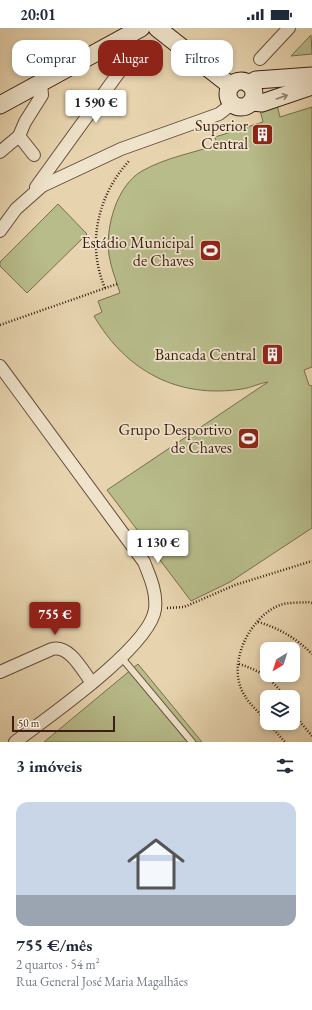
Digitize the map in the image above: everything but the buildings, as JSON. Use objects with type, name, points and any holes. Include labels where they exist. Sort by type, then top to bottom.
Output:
[{"type":"street","points":[[157,28],[231,86]]},
{"type":"street","points":[[260,59],[289,28]]},
{"type":"street","points":[[0,105],[137,30]]},
{"type":"street","points":[[27,200],[125,64],[137,30]]},
{"type":"street","points":[[232,104],[228,95],[231,86],[240,82],[249,84],[256,80],[312,76]]},
{"type":"street","points":[[0,152],[19,136],[25,122],[42,95],[41,83]]},
{"type":"street","points":[[249,84],[253,91],[251,102]]},
{"type":"street","points":[[232,104],[244,107],[251,102],[262,103],[312,86]]},
{"type":"street","points":[[0,231],[16,209],[42,186],[121,149],[219,114],[232,104]]},
{"type":"street","points":[[19,136],[34,155]]},
{"type":"street","points":[[0,366],[144,562],[154,587],[155,609],[151,624],[140,640],[92,683],[15,742]]},
{"type":"street","points":[[0,672],[52,648],[59,647],[66,650],[92,683]]},
{"type":"lane","points":[[121,657],[192,742]]},
{"type":"path","points":[[105,288],[98,273],[95,242],[101,209],[109,188],[119,172],[136,155]]},
{"type":"path","points":[[0,325],[117,284]]},
{"type":"path","points":[[155,609],[184,607],[235,585],[312,561]]},
{"type":"path","points":[[260,713],[244,696],[236,672],[245,638],[262,617],[281,605],[308,602],[312,603]]},
{"type":"path","points":[[258,622],[273,626],[300,642],[312,654]]},
{"type":"path","points":[[238,664],[256,669],[270,679],[279,690]]},
{"type":"path","points":[[300,721],[312,736]]},
{"type":"path","points":[[275,730],[286,742]]},
{"type":"green space","points":[[311,35],[312,54],[291,56]]},
{"type":"green space","name":"Estádio Municipal de Chaves","points":[[277,105],[280,117],[312,107],[312,367],[304,370],[309,385],[312,386],[312,528],[230,582],[191,601],[107,490],[268,382],[245,388],[219,391],[196,390],[175,385],[156,377],[138,366],[122,352],[107,335],[94,316],[102,312],[98,301],[120,293],[109,255],[109,232],[111,220],[120,196],[133,177],[151,166],[169,159],[217,145],[215,137],[263,122],[260,110]]},
{"type":"green space","points":[[58,204],[87,234],[27,293],[0,266],[0,262]]},
{"type":"green space","points":[[138,664],[202,742],[44,742]]},
{"type":"place","name":"Superior Central","points":[[263,134]]},
{"type":"place","name":"Estádio Municipal de Chaves","points":[[210,251]]},
{"type":"place","name":"Bancada Central","points":[[272,354]]},
{"type":"place","name":"Grupo Desportivo de Chaves","points":[[248,438]]}]
